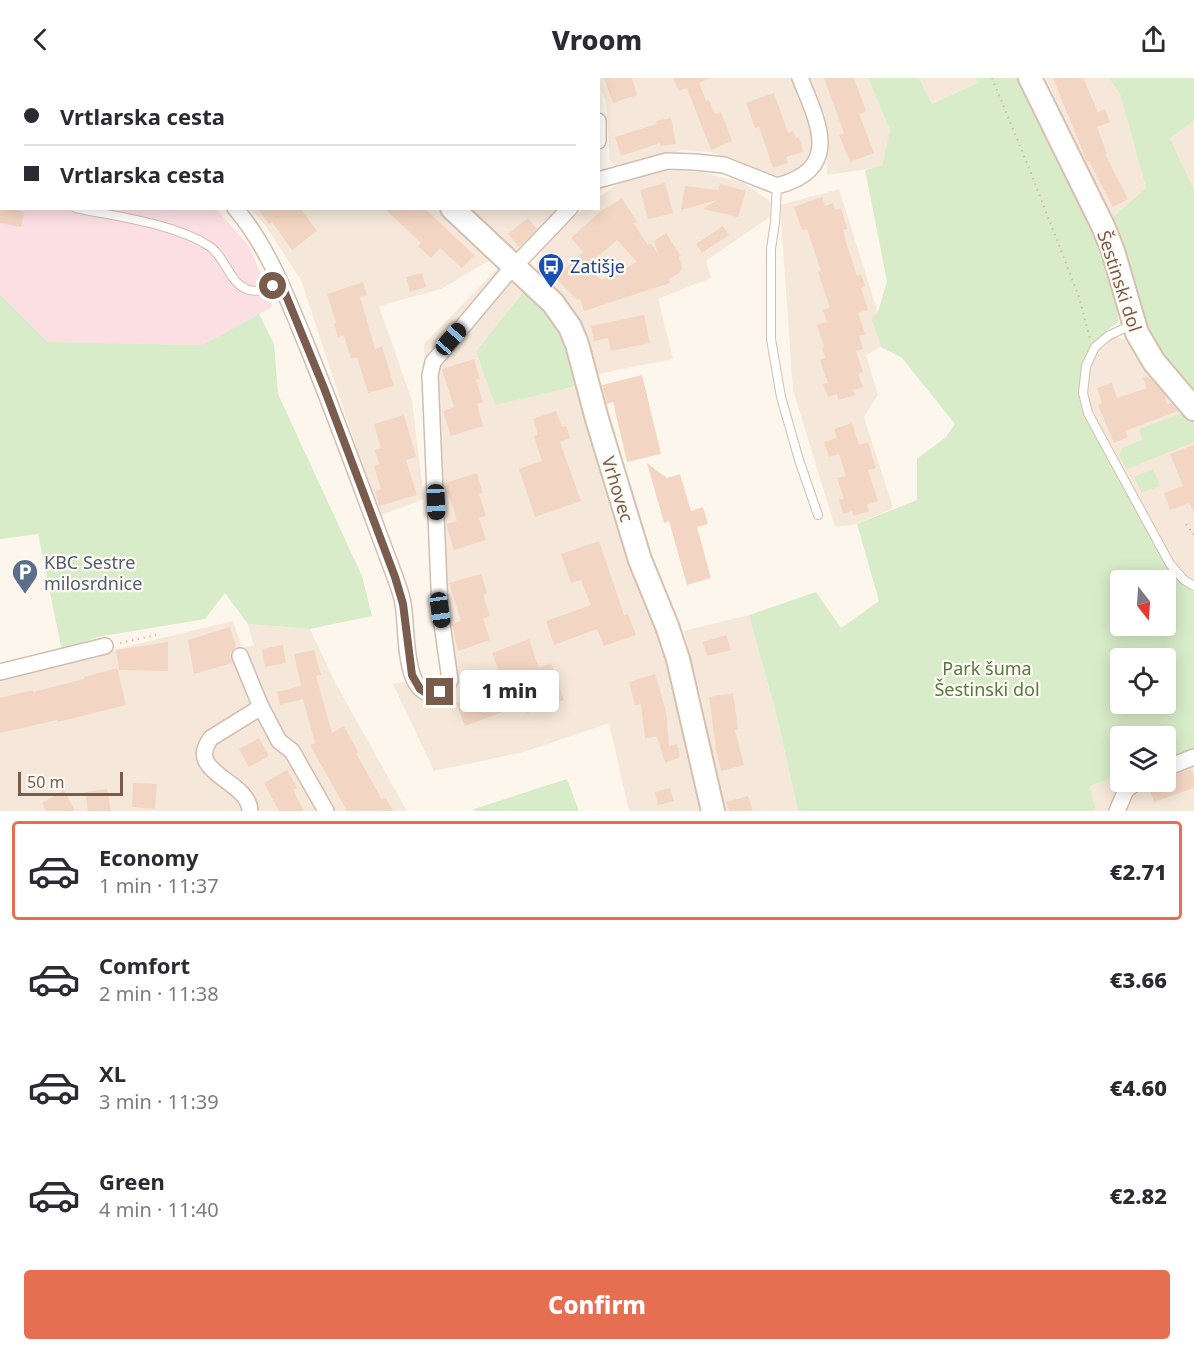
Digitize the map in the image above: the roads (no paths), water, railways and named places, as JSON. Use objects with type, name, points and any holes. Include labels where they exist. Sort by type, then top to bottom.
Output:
[{"type":"street","points":[[600,179],[667,161],[724,165],[777,186],[802,177],[812,168],[818,155],[820,135],[800,78]]},
{"type":"street","name":"Šestinski dol","points":[[1030,78],[1103,226],[1113,251],[1133,324],[1150,356],[1194,409]]},
{"type":"street","points":[[237,210],[247,222],[281,283],[324,388],[395,577],[403,604],[412,675],[420,689],[426,693],[446,689],[450,680],[440,610],[429,375],[437,355],[514,267],[568,210]]},
{"type":"street","name":"Vrhovec","points":[[454,210],[553,303],[570,327],[577,344],[637,550],[678,658],[713,811]]},
{"type":"street","points":[[0,672],[105,646]]},
{"type":"street","points":[[240,656],[261,707],[279,741],[291,750],[326,811]]},
{"type":"street","points":[[250,811],[248,801],[241,792],[210,768],[205,760],[204,752],[211,738],[261,707]]},
{"type":"street","points":[[1176,764],[1194,757]]},
{"type":"street","points":[[1117,811],[1125,792]]},
{"type":"lane","points":[[777,186],[771,249],[771,339],[781,397],[818,515]]},
{"type":"lane","points":[[85,210],[158,226],[196,239],[218,253],[239,284],[249,290],[267,289],[281,283]]},
{"type":"lane","points":[[1133,324],[1101,341],[1094,350],[1086,366],[1083,393],[1088,413],[1173,568],[1184,580],[1194,586]]},
{"type":"place","name":"Zatišje","points":[[551,289]]},
{"type":"place","name":"KBC Sestre milosrdnice","points":[[25,595]]},
{"type":"park label","name":"Park šuma Šestinski dol","points":[[987,678]]}]
